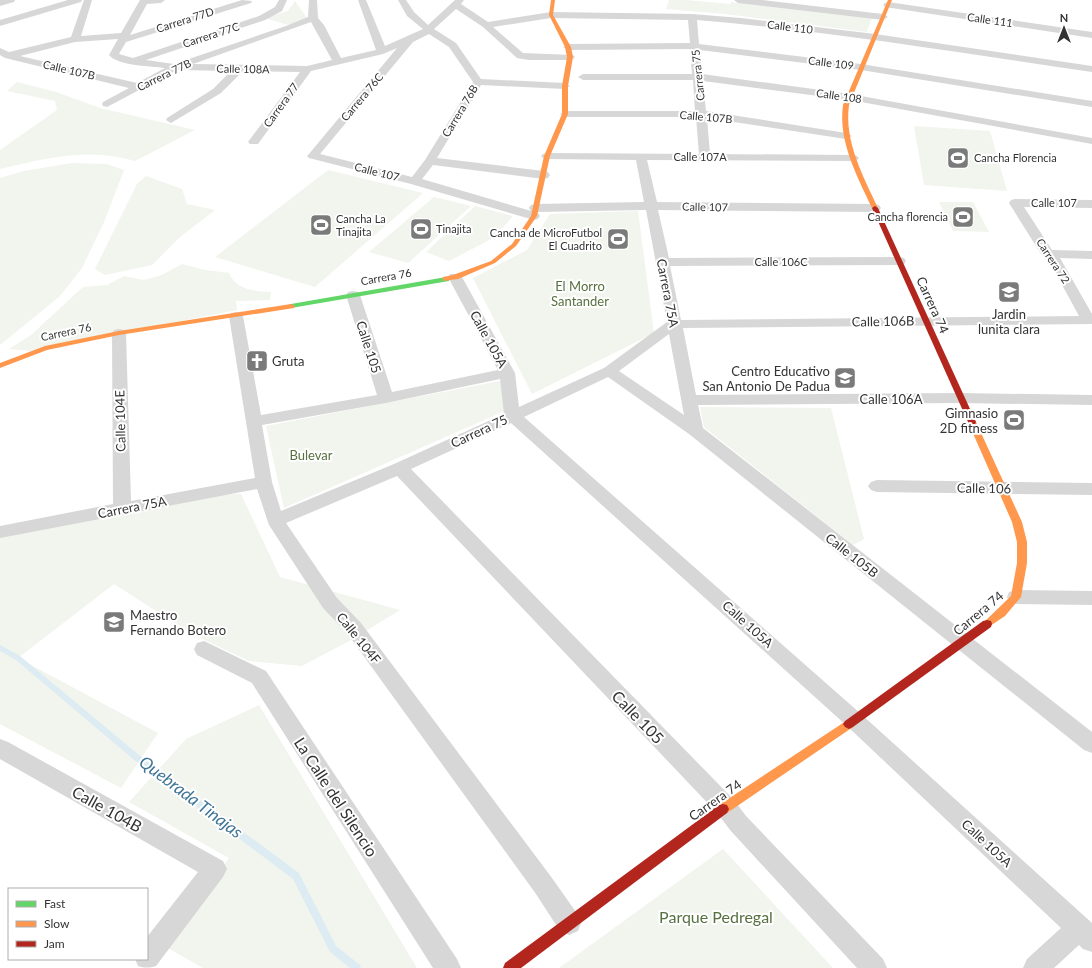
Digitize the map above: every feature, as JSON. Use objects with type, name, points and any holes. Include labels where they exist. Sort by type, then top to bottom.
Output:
[{"type":"main road","points":[[551,15],[553,0]]},
{"type":"main road","name":"Carrera 74","points":[[510,968],[726,807],[854,720],[963,642],[1001,613],[1016,597],[1022,563],[1022,542],[1016,522],[853,158],[851,146],[846,136],[843,124],[843,113],[889,2]]},
{"type":"main road","name":"Carrera 76","points":[[0,366],[45,348],[119,333],[236,316],[455,277],[493,262],[514,245],[534,212],[544,175],[547,156],[565,114],[565,86],[570,57],[568,47],[551,15]]},
{"type":"street","points":[[0,3],[11,0]]},
{"type":"street","points":[[0,23],[78,0]]},
{"type":"street","points":[[76,40],[88,0]]},
{"type":"street","points":[[144,1],[161,0]]},
{"type":"street","points":[[313,0],[313,18],[319,25],[338,62]]},
{"type":"street","points":[[362,0],[381,50]]},
{"type":"street","name":"Carrera 76B","points":[[402,0],[410,14],[428,30],[453,45],[478,82],[430,161],[415,181]]},
{"type":"street","points":[[738,0],[882,17]]},
{"type":"street","name":"Calle 108A","points":[[144,1],[114,55],[121,59],[176,67],[307,69],[380,52],[381,50],[411,39],[428,30]]},
{"type":"street","name":"Carrera 77D","points":[[4,53],[76,40],[124,38],[250,1]]},
{"type":"street","points":[[428,30],[458,2],[520,56],[570,57]]},
{"type":"street","name":"Calle 111","points":[[889,2],[1092,35]]},
{"type":"street","points":[[266,6],[281,5]]},
{"type":"street","name":"Carrera 77C","points":[[133,61],[262,18],[281,5]]},
{"type":"street","name":"Calle 110","points":[[486,25],[551,15],[692,17],[741,20],[874,37],[1092,69]]},
{"type":"street","name":"Carrera 75","points":[[692,17],[694,46],[699,77],[705,157]]},
{"type":"street","points":[[262,18],[290,28]]},
{"type":"street","name":"Carrera 77B","points":[[107,104],[176,67],[290,28],[313,18]]},
{"type":"street","name":"Carrera 76C","points":[[313,156],[411,39]]},
{"type":"street","name":"Calle 109","points":[[568,47],[694,46],[861,67],[1092,104]]},
{"type":"street","name":"Calle 107B","points":[[4,53],[139,87]]},
{"type":"street","points":[[172,120],[217,91],[239,69]]},
{"type":"street","name":"Carrera 77","points":[[254,142],[307,69]]},
{"type":"street","name":"Calle 108","points":[[583,77],[699,77],[850,97],[1092,141]]},
{"type":"street","points":[[478,82],[565,86]]},
{"type":"street","name":"Calle 107B","points":[[565,114],[702,114],[846,136]]},
{"type":"street","name":"Calle 107","points":[[313,156],[534,212],[650,206],[875,208]]},
{"type":"street","name":"Calle 107A","points":[[547,156],[853,158]]},
{"type":"street","name":"Carrera 75A","points":[[641,156],[695,430]]},
{"type":"street","points":[[430,161],[544,175]]},
{"type":"street","name":"Calle 107","points":[[1015,203],[1092,204]]},
{"type":"street","name":"Carrera 72","points":[[1015,203],[1048,254],[1054,259],[1090,320]]},
{"type":"street","points":[[1048,254],[1092,255]]},
{"type":"street","name":"Calle 106C","points":[[663,262],[899,261]]},
{"type":"street","name":"Calle 105A","points":[[455,277],[508,373],[512,415],[630,518],[854,720],[1086,934]]},
{"type":"street","name":"Calle 105","points":[[353,295],[386,398]]},
{"type":"street","name":"Calle 104F","points":[[236,316],[264,482],[275,521],[330,604],[354,628],[544,886],[569,923]]},
{"type":"street","name":"Calle 106B","points":[[674,324],[1090,320]]},
{"type":"street","name":"Carrera 75","points":[[275,521],[400,468],[609,371],[674,324]]},
{"type":"street","name":"Calle 104E","points":[[119,333],[122,509]]},
{"type":"street","name":"Calle 105B","points":[[609,371],[695,430],[1092,744]]},
{"type":"street","points":[[254,421],[386,398],[508,373]]},
{"type":"street","name":"Calle 106A","points":[[689,400],[960,398],[1092,400]]},
{"type":"street","name":"Calle 105","points":[[400,468],[726,807],[738,823],[874,968]]},
{"type":"street","name":"Carrera 75A","points":[[0,532],[264,482]]},
{"type":"street","name":"Calle 106","points":[[877,486],[1092,489]]},
{"type":"street","points":[[1016,597],[1092,598]]},
{"type":"street","name":"La Calle del Silencio","points":[[204,649],[259,677],[448,968]]},
{"type":"street","name":"Calle 104B","points":[[0,748],[215,869],[148,955]]},
{"type":"street","points":[[1036,968],[1086,934]]},
{"type":"street","points":[[138,968],[144,960]]},
{"type":"green space","points":[[669,0],[730,4],[731,2],[872,17],[867,32],[725,14],[666,9]]},
{"type":"green space","points":[[295,1],[307,18],[291,26],[265,18],[288,11]]},
{"type":"green space","points":[[17,82],[56,92],[100,108],[195,130],[135,161],[117,157],[84,154],[34,161],[0,169],[0,150],[57,110],[55,101],[7,91]]},
{"type":"green space","name":"Cancha Florencia","points":[[914,126],[990,131],[1007,191],[924,185]]},
{"type":"green space","points":[[72,163],[107,164],[124,170],[104,222],[82,268],[60,296],[0,345],[0,178],[24,171]]},
{"type":"green space","name":"Cancha La Tinajita","points":[[328,170],[423,193],[315,287],[215,257]]},
{"type":"green space","points":[[146,176],[182,189],[187,204],[215,210],[180,237],[152,265],[105,275],[95,269],[137,184]]},
{"type":"green space","name":"Tinajita","points":[[434,197],[471,206],[408,263],[369,252]]},
{"type":"green space","name":"Cancha florencia","points":[[939,202],[973,202],[989,232],[953,231]]},
{"type":"green space","points":[[475,206],[513,216],[495,237],[449,261],[426,252]]},
{"type":"green space","name":"El Morro Santander","points":[[638,211],[654,333],[532,394],[473,278],[527,250],[550,214]]},
{"type":"green space","points":[[182,264],[205,270],[229,273],[232,279],[241,286],[252,290],[271,292],[270,300],[236,301],[237,310],[31,351],[9,349],[31,335],[83,287],[107,285],[124,276],[144,280],[162,275]]},
{"type":"green space","name":"Bulevar","points":[[500,381],[507,410],[284,508],[266,426]]},
{"type":"green space","points":[[700,407],[831,408],[864,539],[853,545],[704,427]]},
{"type":"green space","points":[[241,494],[280,577],[400,610],[351,640],[302,666],[249,661],[192,634],[114,584],[18,658],[158,733],[121,788],[0,724],[0,536],[53,526],[154,497]]},
{"type":"green space","points":[[259,705],[417,968],[203,968],[166,947],[229,858],[129,802],[186,739]]},
{"type":"green space","name":"Parque Pedregal","points":[[723,849],[833,968],[559,968]]},
{"type":"waterway","name":"Quebrada Tinajas","points":[[0,648],[18,658],[136,757],[296,876],[333,949],[357,968]]},
{"type":"traffic: fast","points":[[291,306],[446,279]]},
{"type":"traffic: slow","points":[[446,279],[493,262],[514,245],[534,216],[547,156],[565,114],[565,86],[570,57],[568,47],[551,15],[553,0]]},
{"type":"traffic: slow","points":[[875,208],[864,185],[848,143],[844,116],[846,105],[890,0]]},
{"type":"traffic: slow","points":[[0,366],[45,348],[119,333],[291,306]]},
{"type":"traffic: slow","points":[[972,422],[1017,522],[1022,542],[1022,563],[1016,597],[1001,613],[987,624]]},
{"type":"traffic: slow","points":[[723,809],[849,724]]},
{"type":"traffic: jam","points":[[875,208],[972,422]]},
{"type":"traffic: jam","points":[[849,724],[987,624]]},
{"type":"traffic: jam","points":[[510,968],[723,809]]},
{"type":"place","name":"Cancha Florencia","points":[[958,158]]},
{"type":"place","name":"Cancha florencia","points":[[963,217]]},
{"type":"place","name":"Cancha La Tinajita","points":[[321,225]]},
{"type":"place","name":"Tinajita","points":[[421,229]]},
{"type":"place","name":"Cancha de MicroFutbol El Cuadrito","points":[[618,239]]},
{"type":"place","name":"Jardin lunita clara","points":[[1009,292]]},
{"type":"place","name":"Gruta","points":[[257,361]]},
{"type":"place","name":"Centro Educativo San Antonio De Padua","points":[[845,378]]},
{"type":"place","name":"Gimnasio 2D fitness","points":[[1014,420]]},
{"type":"place","name":"Maestro Fernando Botero","points":[[114,622]]}]
